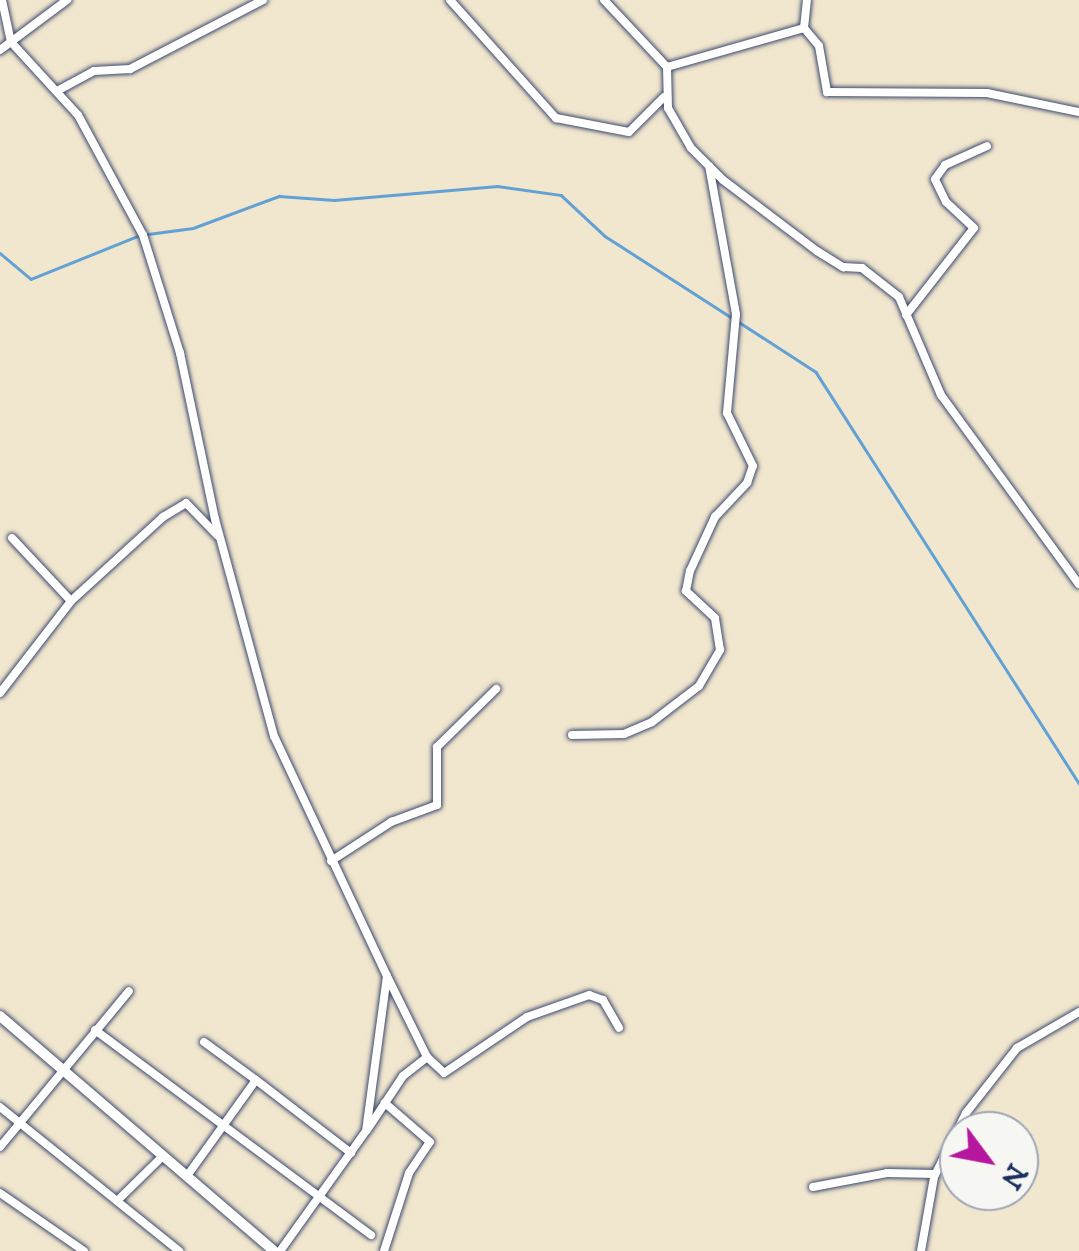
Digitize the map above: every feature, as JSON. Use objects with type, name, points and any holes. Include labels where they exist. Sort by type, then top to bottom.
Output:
[{"type":"main road","points":[[0,1016],[277,1251]]},
{"type":"street","points":[[2,0],[11,42],[78,116],[143,234],[180,354],[221,539],[274,736],[427,1057],[444,1073],[527,1017],[589,995],[603,1000],[619,1028]]},
{"type":"street","points":[[0,50],[67,0]]},
{"type":"street","points":[[57,91],[94,72],[130,69],[263,0]]},
{"type":"street","points":[[450,0],[556,118],[629,132],[664,96],[667,67],[604,0]]},
{"type":"street","points":[[807,0],[804,28],[819,46],[827,92],[987,93],[1079,112]]},
{"type":"street","points":[[667,67],[804,28]]},
{"type":"street","points":[[664,96],[709,166],[748,204],[817,250],[881,280],[899,297],[941,395],[1079,584]]},
{"type":"street","points":[[906,315],[974,228],[946,202],[934,179],[945,165],[987,146]]},
{"type":"street","points":[[572,735],[624,734],[652,722],[699,686],[720,650],[722,630],[686,591],[690,571],[715,517],[747,483],[753,466],[727,413],[736,314],[709,166]]},
{"type":"street","points":[[0,693],[71,600],[186,503],[221,539]]},
{"type":"street","points":[[12,538],[71,600]]},
{"type":"street","points":[[331,861],[391,822],[438,804],[437,748],[496,689]]},
{"type":"street","points":[[366,1131],[387,976]]},
{"type":"street","points":[[0,1147],[60,1068],[129,991]]},
{"type":"street","points":[[921,1251],[934,1174],[991,1076],[1017,1048],[1079,1012]]},
{"type":"street","points":[[95,1030],[371,1235]]},
{"type":"street","points":[[204,1042],[350,1153]]},
{"type":"street","points":[[277,1251],[319,1198],[403,1076],[427,1057]]},
{"type":"street","points":[[187,1176],[256,1080]]},
{"type":"street","points":[[384,1104],[430,1142],[409,1174],[384,1251]]},
{"type":"street","points":[[0,1107],[179,1251]]},
{"type":"street","points":[[117,1200],[163,1156]]},
{"type":"street","points":[[813,1187],[886,1173],[934,1174]]},
{"type":"street","points":[[0,1193],[84,1251]]},
{"type":"waterway","points":[[148,234],[193,228],[279,196],[334,200],[497,186],[561,195],[605,236],[732,318]]},
{"type":"waterway","points":[[0,253],[31,279],[140,235]]},
{"type":"waterway","points":[[739,322],[816,372],[1079,784]]}]
